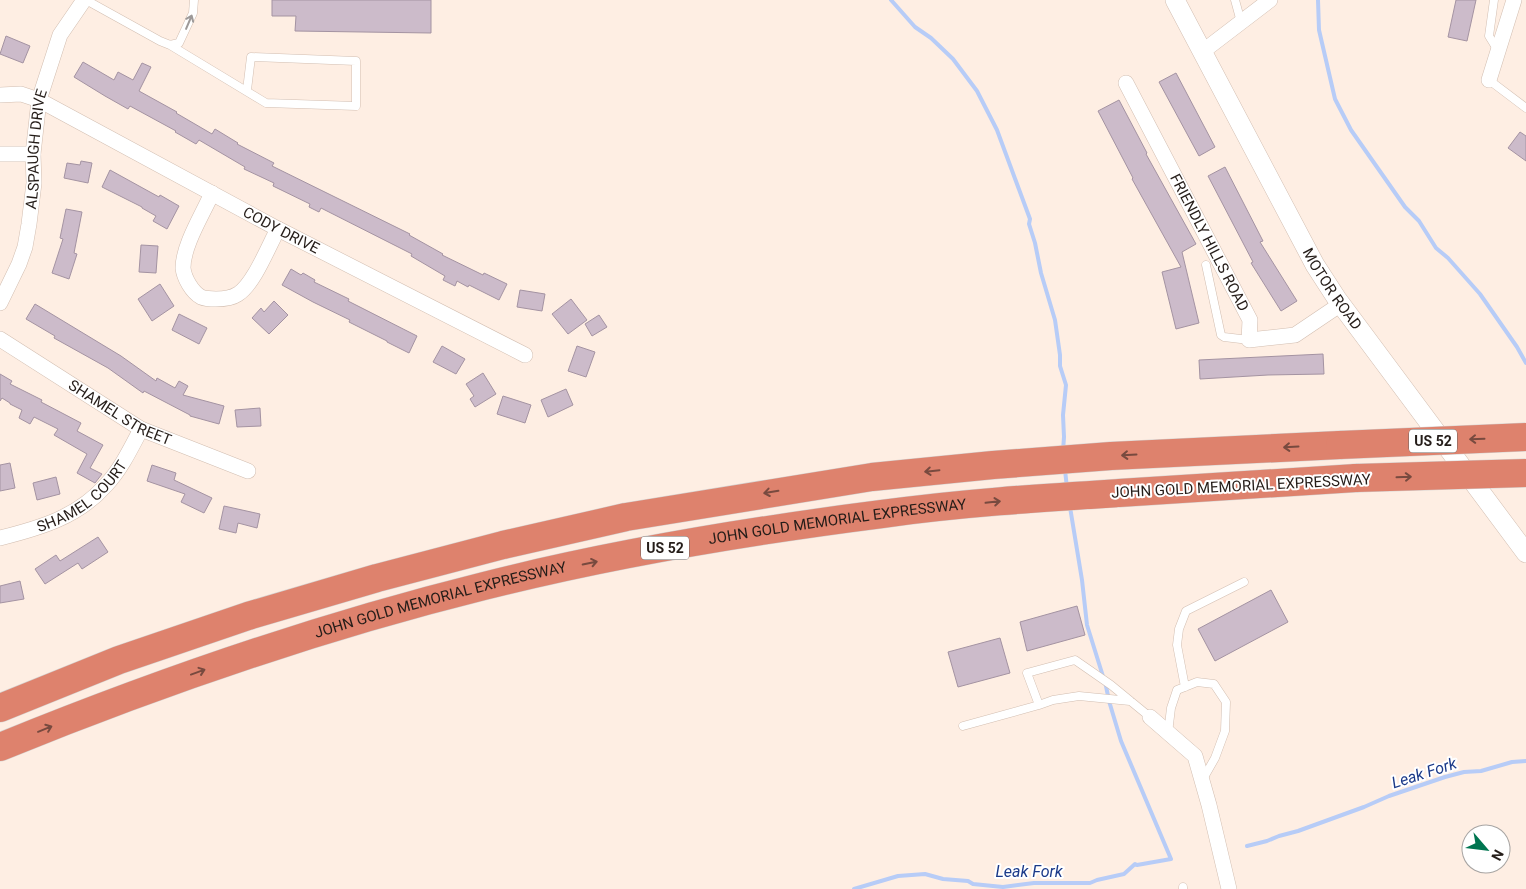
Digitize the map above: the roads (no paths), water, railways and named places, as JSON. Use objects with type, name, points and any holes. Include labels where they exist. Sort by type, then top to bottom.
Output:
[{"type":"highway","name":"US 52","points":[[0,708],[119,660],[248,616],[377,578],[503,545],[626,517],[872,477],[992,464],[1111,456],[1526,436]]},
{"type":"highway","name":"JOHN GOLD MEMORIAL EXPRESSWAY","points":[[1,747],[86,713],[217,665],[342,626],[484,586],[619,556],[752,532],[885,513],[1017,500],[1356,478],[1526,473]]},
{"type":"street","name":"ALSPAUGH DRIVE","points":[[0,303],[20,264],[25,248],[34,183],[34,154],[39,100],[60,34],[85,0]]},
{"type":"street","name":"MOTOR ROAD","points":[[1175,0],[1315,265],[1341,304],[1526,553]]},
{"type":"street","points":[[1202,52],[1270,0]]},
{"type":"street","points":[[1489,80],[1514,0]]},
{"type":"street","name":"FRIENDLY HILLS ROAD","points":[[1126,83],[1250,320],[1249,340]]},
{"type":"street","name":"CODY DRIVE","points":[[0,95],[22,94],[39,100],[278,228],[526,355]]},
{"type":"street","points":[[0,154],[34,154]]},
{"type":"street","points":[[212,193],[190,241],[185,254],[183,268],[187,280],[198,295],[208,299],[221,299],[239,294],[256,272],[278,228]]},
{"type":"street","points":[[1249,340],[1296,335],[1341,304]]},
{"type":"street","name":"SHAMEL STREET","points":[[0,339],[141,429],[248,471]]},
{"type":"street","name":"SHAMEL COURT","points":[[0,538],[39,528],[61,519],[95,497],[124,460],[141,429]]},
{"type":"street","points":[[1150,718],[1195,756],[1229,889]]},
{"type":"lane","points":[[85,0],[170,45],[266,103],[356,106],[356,61],[251,57],[247,90]]},
{"type":"lane","points":[[170,45],[179,43],[193,13],[194,0]]},
{"type":"lane","points":[[1235,0],[1241,22]]},
{"type":"lane","points":[[1494,0],[1490,36],[1498,51]]},
{"type":"lane","points":[[1489,80],[1526,108]]},
{"type":"lane","points":[[1206,265],[1221,335],[1224,338],[1249,340]]},
{"type":"lane","points":[[1185,687],[1177,645],[1179,629],[1186,611],[1244,582]]},
{"type":"lane","points":[[1039,705],[1027,673],[1075,660],[1111,685],[1150,718]]},
{"type":"lane","points":[[1168,733],[1171,708],[1177,690],[1197,682],[1214,684],[1226,702],[1225,730],[1215,758],[1202,781]]},
{"type":"lane","points":[[963,726],[1053,700],[1079,696],[1130,701]]},
{"type":"waterway","points":[[891,0],[915,27],[931,38],[953,59],[977,91],[997,130],[1030,219],[1029,224],[1041,273],[1055,320],[1060,366],[1066,385],[1063,415],[1063,451]]},
{"type":"waterway","points":[[1318,0],[1319,30],[1335,99],[1351,130],[1405,207],[1419,221],[1436,248],[1448,258],[1480,294],[1526,363]]},
{"type":"waterway","points":[[1065,470],[1067,488]]},
{"type":"waterway","points":[[854,889],[898,876],[925,874],[943,879],[1003,887],[1034,883],[1090,883],[1124,874],[1135,864],[1171,859],[1121,741],[1087,625],[1070,507]]},
{"type":"waterway","name":"Leak Fork","points":[[1247,846],[1298,831],[1445,777],[1464,772],[1481,771],[1512,762],[1526,761]]}]
